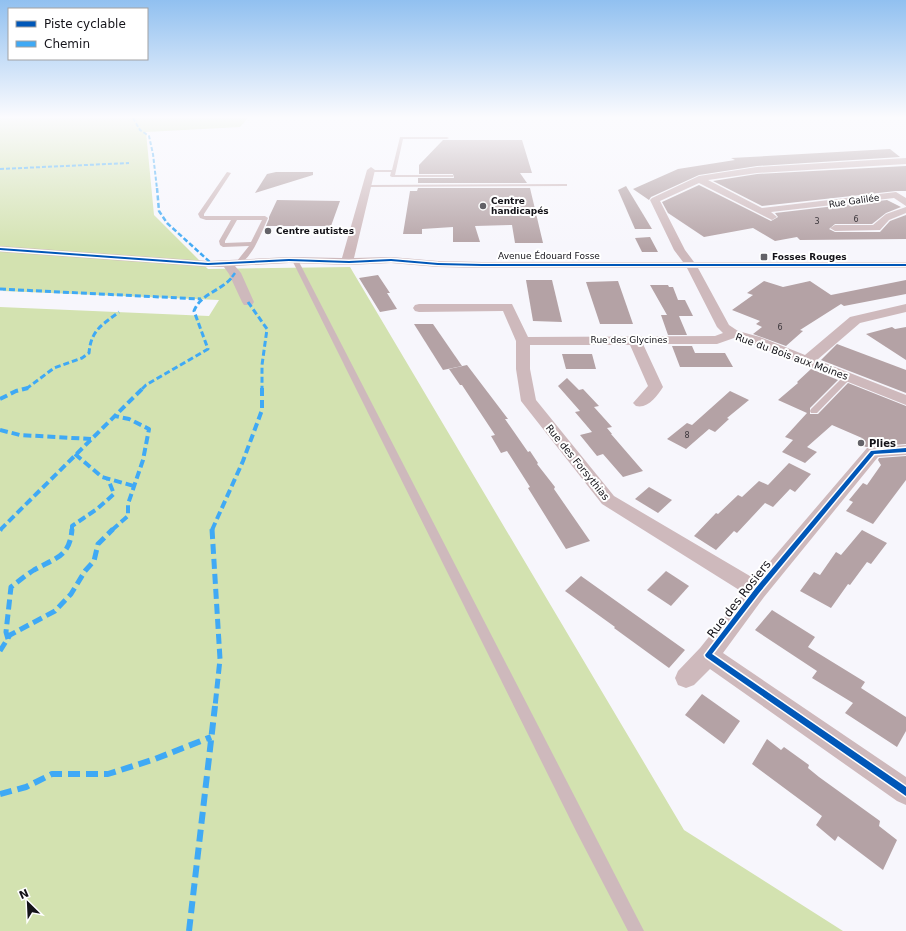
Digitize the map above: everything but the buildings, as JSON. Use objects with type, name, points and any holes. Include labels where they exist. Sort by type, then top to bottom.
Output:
[{"type":"street","points":[[699,179],[756,170],[896,161]]},
{"type":"street","points":[[348,260],[371,170]]},
{"type":"street","points":[[699,179],[774,218]]},
{"type":"street","name":"Rue du Bois aux Moines","points":[[699,179],[655,200],[680,250],[690,264],[724,327],[734,334],[755,340],[808,360],[906,400]]},
{"type":"street","name":"Rue Galilée","points":[[887,188],[906,203]]},
{"type":"street","name":"Rue Galilée","points":[[761,211],[896,195]]},
{"type":"street","name":"Rue Galilée","points":[[813,205],[843,236]]},
{"type":"street","points":[[829,222],[876,228],[882,220],[906,210]]},
{"type":"street","name":"Avenue Édouard Fosse","points":[[0,249],[177,263],[232,263],[321,258]]},
{"type":"street","name":"Avenue Édouard Fosse","points":[[232,263],[297,256],[348,260],[391,260],[438,264],[906,265]]},
{"type":"street","points":[[232,263],[235,274],[248,302]]},
{"type":"street","name":"Rue des Forsythias","points":[[419,308],[508,307],[523,341],[522,369],[529,401],[608,500],[757,591]]},
{"type":"street","points":[[808,360],[855,320],[906,308]]},
{"type":"street","name":"Rue des Glycines","points":[[523,341],[717,340],[734,334]]},
{"type":"street","points":[[635,341],[656,387],[641,403]]},
{"type":"street","name":"Rue des Rosiers","points":[[686,678],[708,655],[757,591],[873,452],[906,450]]},
{"type":"street","points":[[708,655],[906,792]]},
{"type":"lane","points":[[396,161],[392,176],[451,176]]},
{"type":"lane","points":[[371,170],[394,171]]},
{"type":"lane","points":[[229,173],[201,214],[202,217],[265,218],[247,254],[232,263]]},
{"type":"lane","points":[[367,186],[564,185]]},
{"type":"lane","points":[[235,218],[222,241],[223,245],[253,244]]},
{"type":"lane","points":[[295,260],[577,819],[636,931]]},
{"type":"lane","points":[[814,411],[848,377]]},
{"type":"green space","points":[[0,161],[149,161],[154,215],[208,269],[350,267],[684,830],[843,931],[0,931],[0,307],[209,316],[219,300],[3,291],[3,288],[0,288]]},
{"type":"marked path","points":[[154,161],[159,211],[167,223],[211,263]]},
{"type":"marked path","points":[[0,169],[129,163]]},
{"type":"marked path","points":[[0,530],[146,385],[208,349],[194,311],[196,306],[203,298],[228,282],[235,273]]},
{"type":"marked path","points":[[0,289],[201,299]]},
{"type":"marked path","points":[[189,931],[220,659],[212,529],[243,461],[262,410],[262,365],[267,329],[248,302]]},
{"type":"marked path","points":[[0,399],[16,391],[26,389],[54,368],[82,358],[89,353],[91,338],[94,333],[102,324],[119,312]]},
{"type":"marked path","points":[[0,651],[10,635],[55,611],[71,594],[85,571],[94,561],[98,544],[128,516],[128,504],[143,460],[149,429],[129,419],[115,416]]},
{"type":"marked path","points":[[0,430],[20,435],[91,439]]},
{"type":"marked path","points":[[75,454],[102,477],[134,486]]},
{"type":"marked path","points":[[8,639],[6,632],[11,587],[35,570],[62,555],[69,544],[72,526],[97,509],[114,494],[108,479]]},
{"type":"marked path","points":[[0,794],[26,787],[52,774],[108,774],[155,759],[211,737]]},
{"type":"cycle path","points":[[0,249],[208,264],[289,260],[349,262],[391,260],[438,264],[482,265],[906,265]]},
{"type":"cycle path","points":[[906,450],[873,452],[757,591],[708,655],[906,792]]},
{"type":"place","name":"Centre handicapés","points":[[483,206]]},
{"type":"place","name":"Centre autistes","points":[[268,231]]},
{"type":"place","name":"Fosses Rouges","points":[[764,257]]},
{"type":"place","name":"Plies","points":[[861,443]]}]
